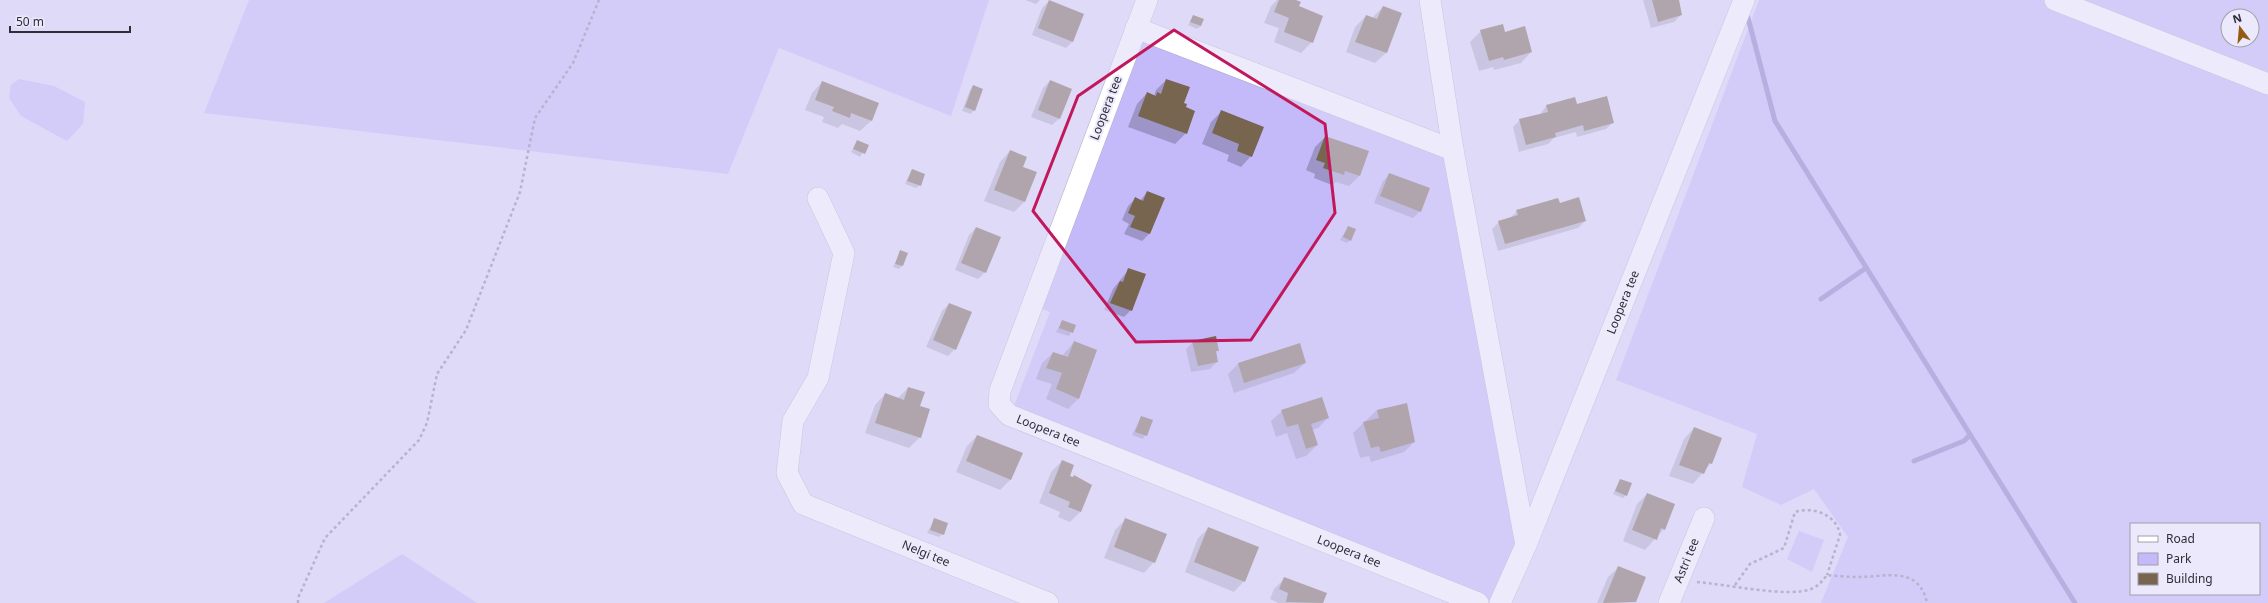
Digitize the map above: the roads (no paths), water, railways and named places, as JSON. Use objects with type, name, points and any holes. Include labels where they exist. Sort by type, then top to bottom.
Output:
[{"type":"street","name":"Loopera tee","points":[[1147,0],[1000,391],[1000,404],[1009,415],[1478,603]]},
{"type":"street","points":[[1430,0],[1453,150],[1526,545]]},
{"type":"street","name":"Loopera tee","points":[[1500,603],[1526,545],[1744,0]]},
{"type":"street","points":[[2055,0],[2268,84]]},
{"type":"street","points":[[1136,28],[1453,150]]},
{"type":"street","name":"Nelgi tee","points":[[818,198],[844,253],[818,378],[793,421],[787,473],[803,504],[1048,603]]},
{"type":"street","name":"Astri tee","points":[[1669,603],[1704,518]]},
{"type":"waterway","points":[[1747,14],[1775,121],[2075,603]]},
{"type":"waterway","points":[[1821,299],[1866,268]]},
{"type":"waterway","points":[[1914,461],[1964,441],[1970,435]]}]
